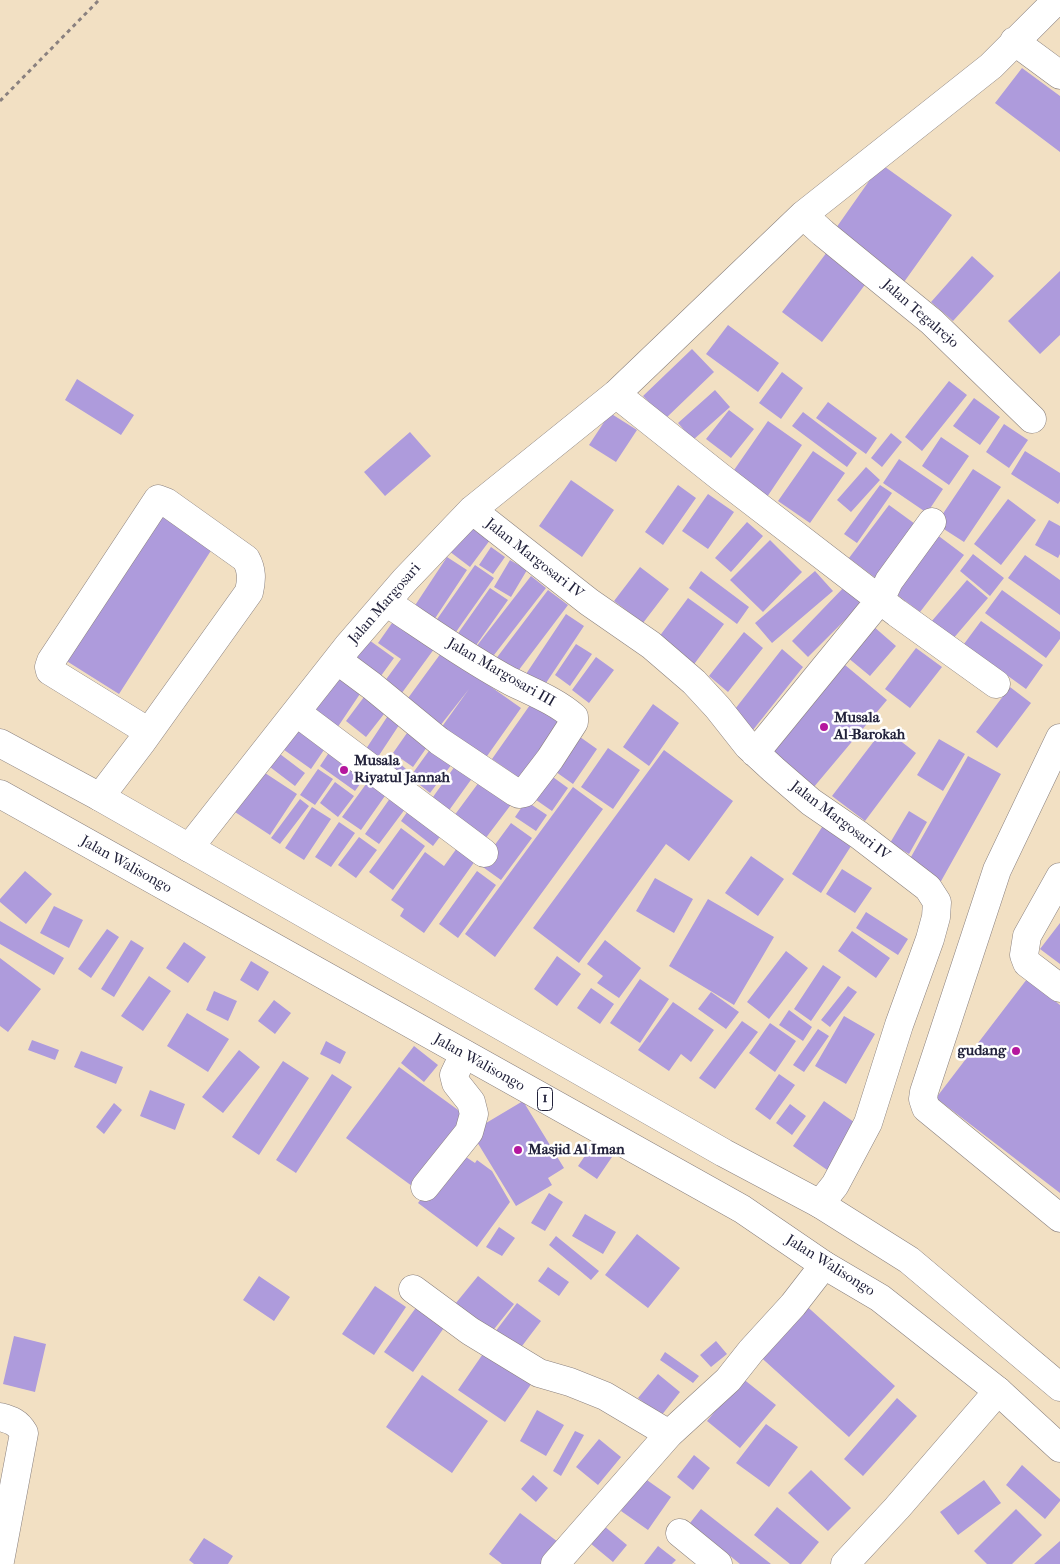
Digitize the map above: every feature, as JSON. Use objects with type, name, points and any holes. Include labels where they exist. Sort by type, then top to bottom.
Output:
[{"type":"main road","points":[[996,684],[897,614],[616,394],[803,215],[991,66],[1057,0]]},
{"type":"main road","points":[[1014,41],[1060,75]]},
{"type":"main road","name":"Jalan Tegalrejo","points":[[803,215],[932,322],[1032,419]]},
{"type":"main road","name":"Jalan Margosari","points":[[189,848],[337,660],[405,580],[472,510],[616,394]]},
{"type":"main road","points":[[100,797],[149,732],[249,592],[252,581],[251,568],[246,559],[166,502],[158,500],[51,661],[49,667],[50,670],[149,732]]},
{"type":"main road","name":"Jalan Margosari IV","points":[[472,510],[589,602],[651,645],[694,682],[755,753],[811,802],[859,835],[928,888],[937,902],[936,917],[930,939],[868,1123],[835,1185],[820,1204]]},
{"type":"main road","points":[[755,753],[880,600],[889,581],[932,522]]},
{"type":"main road","name":"Jalan Margosari III","points":[[337,660],[439,741],[519,794],[524,793],[550,759],[574,722],[574,716],[542,696],[511,681],[460,651],[386,602]]},
{"type":"main road","points":[[296,712],[484,853]]},
{"type":"main road","points":[[1060,738],[997,870],[923,1099],[926,1108],[1060,1218]]},
{"type":"main road","points":[[0,743],[100,797],[724,1153],[820,1204],[909,1260],[1060,1387]]},
{"type":"main road","name":"Jalan Walisongo","points":[[0,794],[742,1209],[824,1265],[880,1298],[998,1391],[1060,1448]]},
{"type":"main road","points":[[1060,877],[1027,936],[1024,955],[1027,963],[1060,988]]},
{"type":"main road","points":[[425,1187],[469,1132],[474,1114],[471,1102],[456,1083],[454,1075],[464,1054]]},
{"type":"main road","points":[[555,1564],[669,1434],[728,1380],[751,1351],[793,1305],[824,1265]]},
{"type":"main road","points":[[413,1288],[470,1331],[539,1373],[570,1382],[605,1396],[669,1434]]},
{"type":"main road","points":[[845,1564],[898,1508],[998,1391]]},
{"type":"main road","points":[[0,1417],[14,1421],[24,1433],[0,1562]]},
{"type":"main road","points":[[680,1533],[718,1564]]},
{"type":"path","points":[[0,102],[99,0]]},
{"type":"building","points":[[1022,68],[1060,96],[1060,152],[995,103]]},
{"type":"building","points":[[881,164],[952,215],[899,289],[829,238]]},
{"type":"building","points":[[830,248],[870,278],[822,342],[782,312]]},
{"type":"building","points":[[972,256],[994,276],[953,321],[931,302]]},
{"type":"building","points":[[1060,271],[1060,335],[1040,354],[1008,321]]},
{"type":"building","points":[[728,325],[779,363],[758,392],[706,354]]},
{"type":"building","points":[[692,349],[714,372],[665,419],[643,396]]},
{"type":"building","points":[[782,372],[803,388],[781,419],[759,403]]},
{"type":"building","points":[[77,379],[134,415],[121,435],[65,400]]},
{"type":"building","points":[[949,381],[967,395],[922,451],[905,437]]},
{"type":"building","points":[[715,390],[730,407],[693,440],[678,423]]},
{"type":"building","points":[[974,398],[1000,417],[980,445],[953,426]]},
{"type":"building","points":[[828,402],[877,438],[866,454],[816,418]]},
{"type":"building","points":[[729,410],[754,429],[731,458],[706,439]]},
{"type":"building","points":[[803,412],[857,453],[847,467],[792,426]]},
{"type":"building","points":[[610,413],[637,430],[616,462],[589,445]]},
{"type":"building","points":[[768,421],[802,445],[767,497],[732,473]]},
{"type":"building","points":[[1004,424],[1028,440],[1009,468],[986,452]]},
{"type":"building","points":[[410,432],[431,456],[385,496],[364,472]]},
{"type":"building","points":[[891,433],[902,442],[882,467],[871,458]]},
{"type":"building","points":[[941,437],[969,456],[949,485],[922,466]]},
{"type":"building","points":[[813,451],[845,473],[810,523],[778,501]]},
{"type":"building","points":[[1025,451],[1060,473],[1060,501],[1058,504],[1011,474]]},
{"type":"building","points":[[899,459],[943,489],[927,513],[883,483]]},
{"type":"building","points":[[866,467],[880,480],[851,512],[837,500]]},
{"type":"building","points":[[973,469],[1001,487],[964,542],[936,524]]},
{"type":"building","points":[[571,480],[614,510],[582,557],[539,526]]},
{"type":"building","points":[[678,485],[696,498],[663,545],[645,532]]},
{"type":"building","points":[[880,485],[892,493],[857,543],[844,534]]},
{"type":"building","points":[[708,494],[734,512],[708,549],[682,531]]},
{"type":"building","points":[[1008,499],[1036,520],[1001,565],[974,544]]},
{"type":"building","points":[[889,505],[922,529],[882,583],[849,558]]},
{"type":"building","points":[[158,514],[212,549],[119,694],[65,660]]},
{"type":"building","points":[[1049,520],[1060,526],[1060,554],[1058,558],[1035,545]]},
{"type":"building","points":[[747,522],[763,536],[731,572],[715,558]]},
{"type":"building","points":[[468,524],[490,540],[470,567],[449,551]]},
{"type":"building","points":[[932,531],[964,555],[920,612],[888,588]]},
{"type":"building","points":[[770,540],[802,572],[763,612],[730,580]]},
{"type":"building","points":[[491,547],[505,557],[493,574],[479,565]]},
{"type":"building","points":[[973,554],[1004,578],[990,596],[960,571]]},
{"type":"building","points":[[1025,555],[1060,580],[1060,615],[1008,578]]},
{"type":"building","points":[[447,557],[467,570],[430,626],[410,613]]},
{"type":"building","points":[[510,560],[527,570],[511,597],[494,587]]},
{"type":"building","points":[[475,565],[494,578],[451,639],[433,625]]},
{"type":"building","points":[[640,567],[669,589],[643,623],[614,601]]},
{"type":"building","points":[[701,571],[749,607],[737,624],[689,588]]},
{"type":"building","points":[[815,571],[833,591],[772,643],[755,623]]},
{"type":"building","points":[[531,576],[546,588],[487,664],[472,652]]},
{"type":"building","points":[[967,580],[988,598],[952,640],[931,622]]},
{"type":"building","points":[[848,583],[865,600],[808,657],[792,641]]},
{"type":"building","points":[[490,588],[508,600],[472,651],[454,639]]},
{"type":"building","points":[[548,590],[568,605],[512,679],[492,664]]},
{"type":"building","points":[[1002,590],[1060,632],[1060,639],[1046,658],[985,613]]},
{"type":"building","points":[[688,598],[724,624],[692,667],[656,641]]},
{"type":"building","points":[[566,614],[584,626],[540,692],[522,680]]},
{"type":"building","points":[[397,616],[437,645],[396,701],[379,689],[401,659],[378,643]]},
{"type":"building","points":[[981,621],[1043,665],[1026,689],[964,644]]},
{"type":"building","points":[[873,626],[896,646],[870,676],[847,657]]},
{"type":"building","points":[[744,632],[763,648],[728,692],[709,676]]},
{"type":"building","points":[[369,640],[394,658],[375,684],[351,666]]},
{"type":"building","points":[[576,644],[592,654],[570,686],[555,675]]},
{"type":"building","points":[[916,648],[942,667],[910,708],[885,689]]},
{"type":"building","points":[[444,649],[477,677],[521,708],[480,766],[436,735],[469,689],[436,731],[403,705]]},
{"type":"building","points":[[782,649],[803,667],[749,735],[728,718]]},
{"type":"building","points":[[596,657],[614,670],[589,703],[572,690]]},
{"type":"building","name":"Musala Al-Barokah","points":[[839,660],[887,700],[808,794],[760,753]]},
{"type":"building","points":[[340,667],[366,685],[333,734],[306,715]]},
{"type":"building","points":[[1010,687],[1031,703],[997,748],[976,732]]},
{"type":"building","points":[[370,689],[391,705],[366,737],[346,721]]},
{"type":"building","points":[[537,695],[570,718],[525,782],[492,759]]},
{"type":"building","points":[[653,704],[679,723],[649,766],[623,747]]},
{"type":"building","points":[[393,708],[405,716],[374,763],[362,755]]},
{"type":"building","points":[[297,722],[328,744],[311,769],[280,747]]},
{"type":"building","points":[[414,723],[434,737],[413,767],[393,753]]},
{"type":"building","points":[[884,728],[916,753],[865,821],[832,796]]},
{"type":"building","points":[[573,732],[597,749],[573,784],[549,767]]},
{"type":"building","points":[[939,739],[965,754],[943,791],[917,775]]},
{"type":"building","name":"Musala Riyatul Jannah","points":[[332,748],[368,773],[355,791],[320,766]]},
{"type":"building","points":[[431,748],[452,764],[430,793],[410,777]]},
{"type":"building","points":[[608,748],[640,770],[613,809],[581,787]]},
{"type":"building","points":[[664,750],[733,801],[689,861],[666,844],[579,963],[533,928]]},
{"type":"building","points":[[388,753],[406,769],[396,782],[377,765]]},
{"type":"building","points":[[280,754],[305,773],[295,786],[270,767]]},
{"type":"building","points":[[968,756],[1001,774],[940,883],[907,864]]},
{"type":"building","points":[[460,759],[478,770],[445,816],[428,804]]},
{"type":"building","points":[[318,769],[333,779],[315,805],[300,795]]},
{"type":"building","points":[[262,771],[297,794],[270,835],[235,812]]},
{"type":"building","points":[[546,772],[568,788],[552,811],[529,795]]},
{"type":"building","points":[[485,774],[516,798],[482,843],[451,820]]},
{"type":"building","points":[[369,780],[387,793],[361,830],[342,817]]},
{"type":"building","points":[[335,782],[354,796],[338,817],[320,803]]},
{"type":"building","points":[[573,787],[603,809],[495,957],[465,934]]},
{"type":"building","points":[[393,794],[408,805],[379,844],[365,834]]},
{"type":"building","points":[[300,799],[309,806],[280,844],[271,838]]},
{"type":"building","points":[[526,801],[547,815],[536,831],[515,817]]},
{"type":"building","points":[[412,805],[445,830],[433,846],[401,821]]},
{"type":"building","points":[[312,807],[331,819],[304,860],[285,848]]},
{"type":"building","points":[[909,811],[927,822],[909,854],[890,843]]},
{"type":"building","points":[[339,822],[355,833],[331,867],[315,857]]},
{"type":"building","points":[[511,823],[532,838],[501,880],[480,865]]},
{"type":"building","points":[[824,824],[853,843],[821,893],[792,874]]},
{"type":"building","points":[[401,828],[425,846],[393,890],[369,872]]},
{"type":"building","points":[[359,837],[377,850],[356,878],[338,865]]},
{"type":"building","points":[[457,848],[475,861],[424,933],[400,916],[404,909],[391,900],[425,852],[444,866]]},
{"type":"building","points":[[751,856],[784,879],[758,916],[725,893]]},
{"type":"building","points":[[842,869],[872,888],[855,913],[826,894]]},
{"type":"building","points":[[25,871],[52,894],[26,924],[0,902],[0,899]]},
{"type":"building","points":[[477,871],[496,885],[458,938],[439,924]]},
{"type":"building","points":[[655,878],[693,899],[674,933],[636,911]]},
{"type":"building","points":[[708,899],[774,937],[734,1005],[669,966]]},
{"type":"building","points":[[54,906],[83,920],[69,948],[40,933]]},
{"type":"building","points":[[866,912],[908,939],[898,955],[856,928]]},
{"type":"building","points":[[0,921],[64,958],[54,975],[0,944]]},
{"type":"building","points":[[1060,923],[1060,964],[1040,949]]},
{"type":"building","points":[[107,929],[119,937],[91,978],[78,969]]},
{"type":"building","points":[[852,931],[890,958],[876,978],[838,951]]},
{"type":"building","points":[[131,940],[144,948],[114,997],[101,989]]},
{"type":"building","points":[[605,940],[641,968],[619,998],[597,983],[603,976],[587,964]]},
{"type":"building","points":[[184,942],[206,957],[188,983],[166,968]]},
{"type":"building","points":[[786,951],[808,968],[769,1019],[747,1002]]},
{"type":"building","points":[[557,956],[581,974],[557,1006],[534,989]]},
{"type":"building","points":[[0,958],[41,989],[8,1032],[0,1026]]},
{"type":"building","points":[[251,961],[269,972],[258,991],[240,980]]},
{"type":"building","points":[[823,965],[841,977],[811,1021],[794,1009]]},
{"type":"building","points":[[149,976],[171,991],[143,1031],[121,1016]]},
{"type":"building","points":[[640,979],[669,999],[640,1043],[610,1023]]},
{"type":"building","name":"gudang","points":[[1027,979],[1060,1005],[1060,1193],[936,1098]]},
{"type":"building","points":[[848,986],[857,992],[830,1027],[821,1020]]},
{"type":"building","points":[[591,988],[614,1004],[600,1024],[577,1008]]},
{"type":"building","points":[[214,991],[237,1001],[228,1021],[206,1010]]},
{"type":"building","points":[[711,992],[739,1012],[726,1029],[698,1009]]},
{"type":"building","points":[[274,1000],[291,1013],[275,1034],[258,1021]]},
{"type":"building","points":[[673,1002],[714,1030],[691,1062],[681,1054],[669,1071],[638,1050]]},
{"type":"building","points":[[789,1010],[812,1027],[803,1041],[779,1025]]},
{"type":"building","points":[[187,1013],[229,1039],[208,1072],[167,1046]]},
{"type":"building","points":[[844,1016],[875,1034],[846,1084],[815,1066]]},
{"type":"building","points":[[742,1021],[758,1032],[715,1089],[699,1078]]},
{"type":"building","points":[[770,1023],[796,1041],[775,1072],[749,1053]]},
{"type":"building","points":[[818,1029],[829,1036],[804,1072],[793,1065]]},
{"type":"building","points":[[32,1040],[59,1050],[55,1060],[28,1050]]},
{"type":"building","points":[[326,1041],[346,1052],[340,1064],[320,1054]]},
{"type":"building","points":[[414,1046],[438,1065],[424,1082],[401,1063]]},
{"type":"building","points":[[239,1050],[260,1067],[223,1113],[202,1097]]},
{"type":"building","points":[[81,1051],[123,1067],[116,1084],[74,1067]]},
{"type":"building","points":[[283,1061],[309,1078],[259,1155],[232,1137]]},
{"type":"building","points":[[399,1067],[465,1115],[412,1186],[346,1138]]},
{"type":"building","points":[[332,1074],[352,1087],[296,1173],[276,1160]]},
{"type":"building","points":[[779,1074],[795,1085],[770,1120],[755,1109]]},
{"type":"building","points":[[150,1090],[185,1104],[175,1130],[140,1116]]},
{"type":"building","name":"Masjid Al Iman","points":[[523,1101],[564,1168],[548,1178],[552,1185],[516,1206],[471,1132]]},
{"type":"building","points":[[824,1101],[861,1127],[830,1172],[793,1146]]},
{"type":"building","points":[[114,1103],[122,1110],[104,1134],[96,1127]]},
{"type":"building","points":[[790,1104],[806,1116],[792,1135],[776,1123]]},
{"type":"building","points":[[593,1144],[612,1157],[597,1179],[578,1166]]},
{"type":"building","points":[[457,1151],[475,1163],[477,1160],[492,1171],[510,1202],[477,1247],[418,1203]]},
{"type":"building","points":[[549,1193],[563,1202],[545,1231],[531,1223]]},
{"type":"building","points":[[585,1214],[616,1232],[603,1254],[572,1236]]},
{"type":"building","points":[[499,1227],[515,1238],[502,1256],[486,1247]]},
{"type":"building","points":[[637,1234],[680,1268],[648,1308],[605,1275]]},
{"type":"building","points":[[556,1236],[599,1271],[591,1280],[549,1245]]},
{"type":"building","points":[[548,1267],[569,1282],[559,1296],[538,1281]]},
{"type":"building","points":[[259,1276],[290,1297],[274,1321],[243,1300]]},
{"type":"building","points":[[478,1276],[514,1304],[487,1338],[451,1309]]},
{"type":"building","points":[[375,1286],[406,1307],[374,1355],[342,1334]]},
{"type":"building","points":[[801,1301],[895,1386],[849,1437],[755,1352]]},
{"type":"building","points":[[420,1302],[448,1322],[413,1372],[384,1352]]},
{"type":"building","points":[[517,1303],[541,1321],[516,1354],[492,1336]]},
{"type":"building","points":[[14,1336],[46,1344],[35,1392],[3,1384]]},
{"type":"building","points":[[716,1341],[727,1354],[711,1367],[700,1355]]},
{"type":"building","points":[[487,1348],[534,1380],[505,1422],[458,1390]]},
{"type":"building","points":[[665,1352],[699,1376],[693,1383],[660,1360]]},
{"type":"building","points":[[658,1374],[680,1392],[661,1416],[638,1398]]},
{"type":"building","points":[[422,1375],[488,1421],[452,1473],[386,1427]]},
{"type":"building","points":[[742,1378],[776,1405],[740,1448],[707,1421]]},
{"type":"building","points":[[897,1398],[917,1416],[863,1476],[844,1459]]},
{"type":"building","points":[[537,1410],[564,1425],[546,1456],[520,1441]]},
{"type":"building","points":[[766,1424],[798,1447],[769,1487],[736,1463]]},
{"type":"building","points":[[575,1431],[584,1435],[561,1476],[553,1471]]},
{"type":"building","points":[[599,1439],[621,1457],[598,1485],[576,1467]]},
{"type":"building","points":[[694,1455],[710,1468],[693,1490],[677,1477]]},
{"type":"building","points":[[1022,1465],[1060,1499],[1045,1519],[1006,1485]]},
{"type":"building","points":[[811,1470],[851,1508],[828,1531],[788,1493]]},
{"type":"building","points":[[533,1475],[548,1488],[536,1502],[521,1489]]},
{"type":"building","points":[[644,1478],[671,1497],[648,1530],[621,1511]]},
{"type":"building","points":[[984,1480],[1001,1503],[958,1535],[940,1512]]},
{"type":"building","points":[[777,1507],[819,1542],[801,1564],[790,1564],[754,1535]]},
{"type":"building","points":[[701,1509],[771,1564],[740,1564],[690,1523]]},
{"type":"building","points":[[1016,1509],[1042,1535],[1012,1564],[987,1564],[974,1551]]},
{"type":"building","points":[[520,1513],[558,1542],[541,1564],[502,1564],[489,1554]]},
{"type":"building","points":[[598,1521],[627,1545],[613,1562],[584,1538]]},
{"type":"building","points":[[204,1538],[233,1556],[228,1564],[194,1564],[189,1560]]},
{"type":"building","points":[[1060,1541],[1060,1564],[1034,1564]]},
{"type":"building","points":[[658,1546],[676,1560],[672,1564],[644,1564]]},
{"type":"place","name":"Musala Al-Barokah","points":[[824,727]]},
{"type":"place","name":"Musala Riyatul Jannah","points":[[344,770]]},
{"type":"place","name":"gudang","points":[[1016,1051]]},
{"type":"place","name":"Masjid Al Iman","points":[[518,1150]]}]
